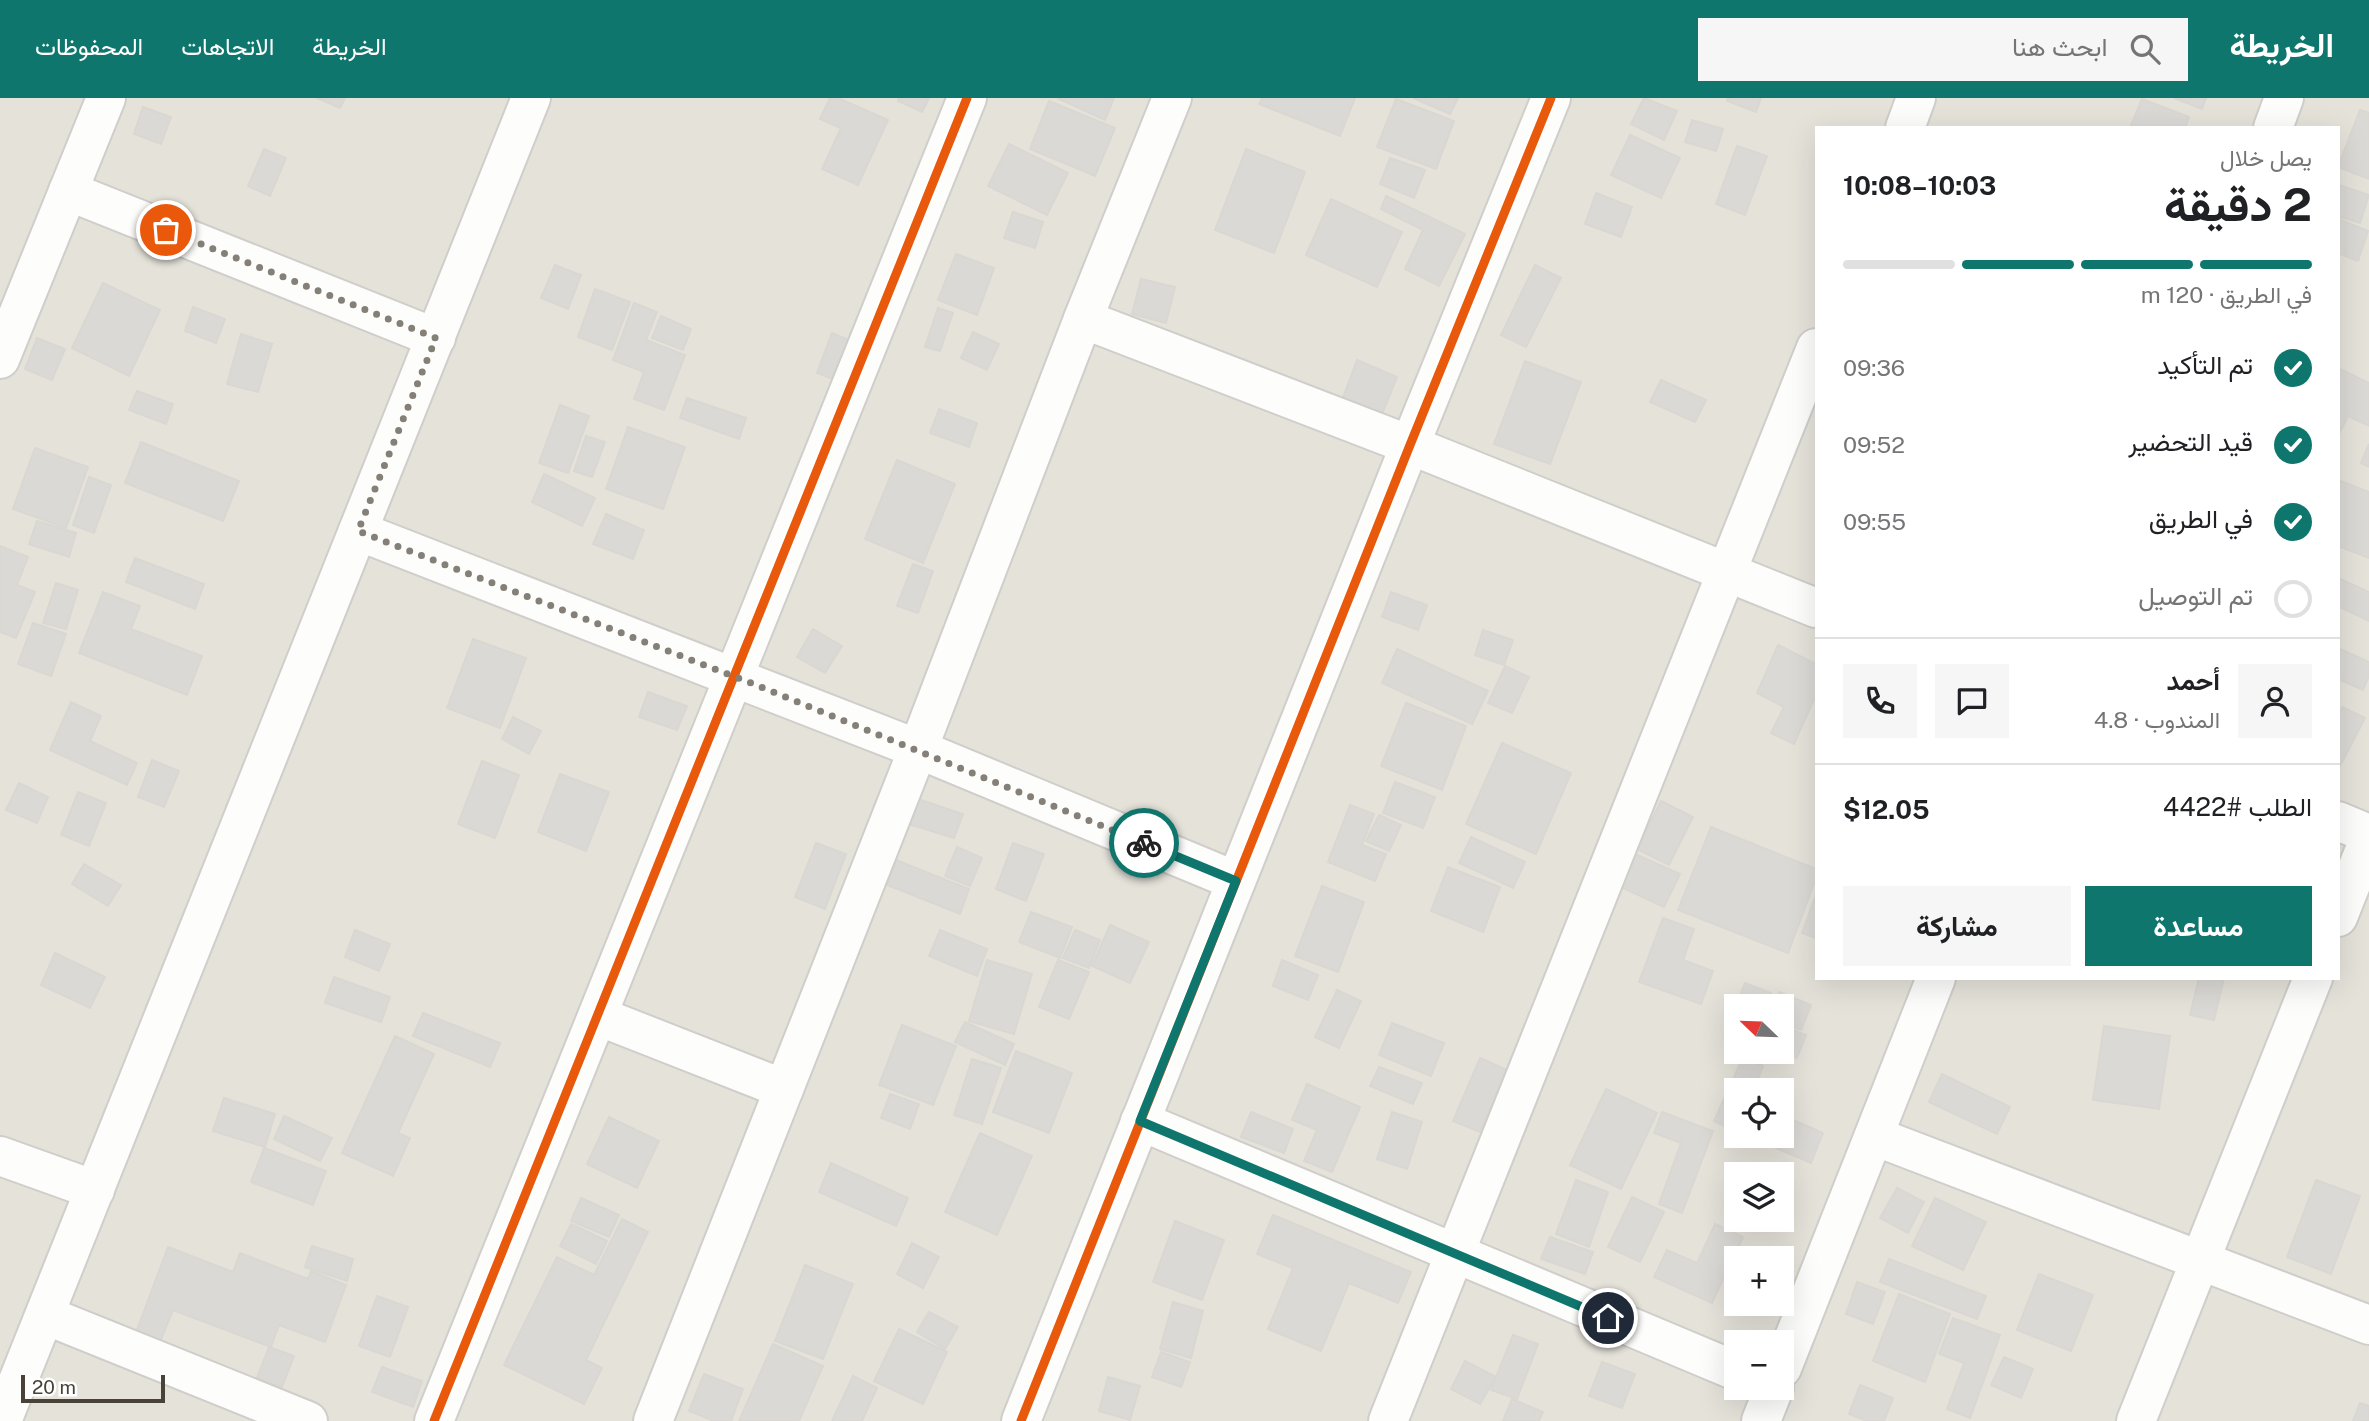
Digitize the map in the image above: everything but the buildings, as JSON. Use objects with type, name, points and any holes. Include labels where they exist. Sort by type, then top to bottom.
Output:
[{"type":"street","points":[[0,359],[106,98]]},
{"type":"street","points":[[2,1421],[531,98]]},
{"type":"street","points":[[434,1421],[967,98]]},
{"type":"street","points":[[653,1421],[918,749],[1083,319],[1172,98]]},
{"type":"street","points":[[1021,1421],[1551,98]]},
{"type":"street","points":[[1906,126],[1916,98]]},
{"type":"street","points":[[2274,126],[2284,98]]},
{"type":"street","points":[[68,191],[436,338]]},
{"type":"street","points":[[1083,319],[1410,445],[1815,607]]},
{"type":"street","points":[[1388,1421],[1815,351]]},
{"type":"street","points":[[358,531],[918,749],[1236,881]]},
{"type":"street","points":[[2340,822],[2369,834]]},
{"type":"street","points":[[2340,912],[2369,839]]},
{"type":"street","points":[[1794,1338],[1935,980]]},
{"type":"street","points":[[2136,1421],[2312,980]]},
{"type":"street","points":[[598,1016],[784,1089]]},
{"type":"street","points":[[1140,1121],[1724,1366]]},
{"type":"street","points":[[1874,1136],[2369,1325]]},
{"type":"street","points":[[0,1157],[95,1190]]},
{"type":"street","points":[[45,1315],[308,1421]]},
{"type":"street","points":[[1761,1421],[1769,1400]]},
{"type":"shaded area","points":[[0,98],[2369,98],[2369,1421],[0,1421]]},
{"type":"cycle path","points":[[434,1421],[967,98]]},
{"type":"cycle path","points":[[1021,1421],[1551,98]]},
{"type":"way so far","points":[[166,230],[436,338],[358,531],[918,749],[1144,843]]},
{"type":"route","points":[[1144,843],[1236,881],[1140,1121],[1608,1318]]}]
